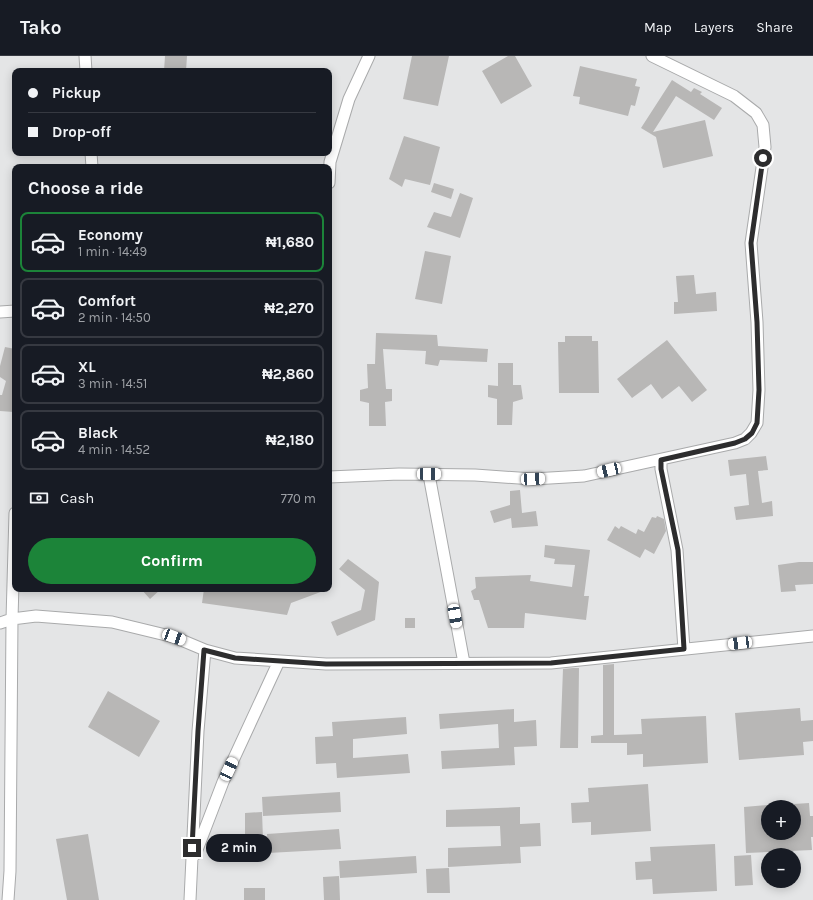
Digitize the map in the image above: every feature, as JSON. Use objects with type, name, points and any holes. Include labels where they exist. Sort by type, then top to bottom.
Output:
[{"type":"street","points":[[86,56],[86,68]]},
{"type":"street","points":[[332,155],[349,99],[369,56]]},
{"type":"street","points":[[332,477],[399,474],[475,474],[533,479],[584,476],[622,466],[661,460],[735,443],[745,439],[752,433],[757,423],[759,390],[757,322],[751,243],[765,147],[764,125],[756,113],[734,96],[652,56]]},
{"type":"street","points":[[0,312],[12,311]]},
{"type":"street","points":[[661,460],[661,469],[678,550],[684,649]]},
{"type":"street","points":[[429,474],[464,663]]},
{"type":"street","points":[[8,900],[10,870],[13,592]]},
{"type":"street","points":[[0,623],[12,619],[36,616],[112,622],[174,637],[204,650],[235,658],[326,664],[551,663],[813,636]]},
{"type":"street","points":[[190,900],[198,731],[204,650]]},
{"type":"street","points":[[192,863],[223,782],[279,661]]},
{"type":"building","points":[[165,56],[187,56],[186,68],[164,68]]},
{"type":"building","points":[[412,56],[449,56],[438,106],[403,99]]},
{"type":"building","points":[[508,56],[515,56],[532,86],[501,104],[482,71]]},
{"type":"building","points":[[580,66],[637,79],[635,86],[640,87],[635,106],[631,105],[628,116],[579,104],[580,97],[573,96]]},
{"type":"building","points":[[672,80],[691,92],[694,88],[702,92],[700,94],[722,108],[714,120],[676,96],[653,132],[705,120],[713,156],[663,168],[656,137],[641,128]]},
{"type":"building","points":[[404,136],[440,147],[430,185],[405,179],[402,187],[389,179]]},
{"type":"building","points":[[434,183],[454,189],[451,199],[431,192]]},
{"type":"building","points":[[460,193],[473,198],[460,238],[427,227],[434,212],[451,217]]},
{"type":"building","points":[[425,251],[451,256],[442,304],[415,299]]},
{"type":"building","points":[[694,275],[696,294],[716,292],[717,311],[674,314],[674,302],[678,302],[676,276]]},
{"type":"building","points":[[376,333],[437,335],[438,346],[488,349],[487,362],[440,360],[438,366],[425,364],[426,351],[383,349],[386,389],[392,389],[392,401],[385,402],[386,426],[369,426],[369,403],[360,401],[360,390],[368,388],[367,364],[375,364]]},
{"type":"building","points":[[565,336],[592,336],[592,341],[598,341],[599,393],[559,393],[558,342],[565,342]]},
{"type":"building","points":[[667,340],[707,390],[692,402],[679,386],[662,399],[651,384],[632,398],[617,379]]},
{"type":"building","points":[[5,347],[12,348],[12,412],[0,411],[0,395],[2,395],[6,381],[0,377],[0,366]]},
{"type":"building","points":[[498,363],[513,363],[513,385],[521,385],[523,399],[513,402],[512,425],[497,425],[497,399],[488,397],[488,385],[498,386]]},
{"type":"building","points":[[766,456],[768,470],[758,471],[762,503],[772,501],[773,516],[736,520],[734,507],[749,505],[746,474],[730,476],[728,460]]},
{"type":"building","points":[[520,490],[522,513],[536,511],[538,526],[512,528],[511,518],[494,523],[490,511],[510,505],[510,491]]},
{"type":"building","points":[[657,516],[664,519],[666,531],[654,554],[645,549],[640,558],[607,540],[615,526],[619,529],[621,526],[636,534],[638,529],[644,532],[652,517],[656,518]]},
{"type":"building","points":[[545,545],[590,550],[584,596],[589,596],[586,620],[525,613],[524,628],[488,628],[479,600],[474,600],[471,591],[476,588],[475,577],[531,575],[530,581],[572,587],[575,565],[554,564],[555,559],[544,557]]},
{"type":"building","points":[[348,559],[379,582],[375,620],[337,636],[331,622],[361,610],[365,590],[339,569]]},
{"type":"building","points":[[813,562],[813,584],[795,585],[796,591],[781,592],[778,565]]},
{"type":"building","points":[[144,592],[158,592],[150,599]]},
{"type":"building","points":[[204,592],[321,592],[291,603],[287,615],[202,603]]},
{"type":"building","points":[[405,618],[415,618],[415,628],[405,628]]},
{"type":"building","points":[[614,664],[614,735],[642,734],[641,719],[706,716],[708,763],[643,767],[643,754],[627,755],[627,743],[591,743],[591,736],[603,735],[603,665]]},
{"type":"building","points":[[579,668],[578,748],[560,748],[563,669]]},
{"type":"building","points":[[108,691],[160,721],[139,757],[88,727]]},
{"type":"building","points":[[800,708],[801,721],[813,720],[813,741],[803,742],[804,755],[739,760],[735,713]]},
{"type":"building","points":[[514,709],[514,722],[536,720],[537,746],[514,747],[515,765],[442,769],[441,751],[499,748],[498,724],[440,729],[439,714]]},
{"type":"building","points":[[406,717],[407,734],[353,739],[353,758],[408,754],[410,773],[337,778],[336,763],[316,764],[315,737],[333,736],[332,722]]},
{"type":"building","points":[[648,784],[651,831],[591,835],[591,822],[572,823],[571,803],[589,802],[588,788]]},
{"type":"building","points":[[340,792],[341,812],[263,816],[262,797]]},
{"type":"building","points":[[809,803],[810,816],[813,816],[813,837],[811,837],[812,850],[801,850],[801,848],[761,848],[761,852],[746,853],[744,807],[761,806],[761,840],[801,840],[801,804]]},
{"type":"building","points":[[520,807],[520,824],[540,823],[541,846],[520,847],[521,863],[448,867],[448,848],[501,846],[500,826],[446,827],[446,810]]},
{"type":"building","points":[[262,812],[263,839],[245,839],[245,813]]},
{"type":"building","points":[[339,829],[341,849],[268,853],[267,834]]},
{"type":"building","points":[[88,834],[99,900],[67,900],[56,839]]},
{"type":"building","points":[[715,844],[717,891],[653,894],[652,879],[636,880],[635,862],[651,861],[650,847]]},
{"type":"building","points":[[751,855],[753,885],[735,886],[734,856]]},
{"type":"building","points":[[416,856],[417,873],[340,878],[339,861]]},
{"type":"building","points":[[449,868],[450,893],[427,893],[426,869]]},
{"type":"building","points":[[339,876],[340,900],[324,900],[323,877]]},
{"type":"building","points":[[244,888],[265,888],[265,900],[244,900]]},
{"type":"route","points":[[192,848],[204,650],[235,658],[326,664],[551,663],[684,649],[678,550],[661,469],[661,460],[735,443],[745,439],[752,433],[757,423],[759,390],[757,322],[751,243],[763,158]]}]
